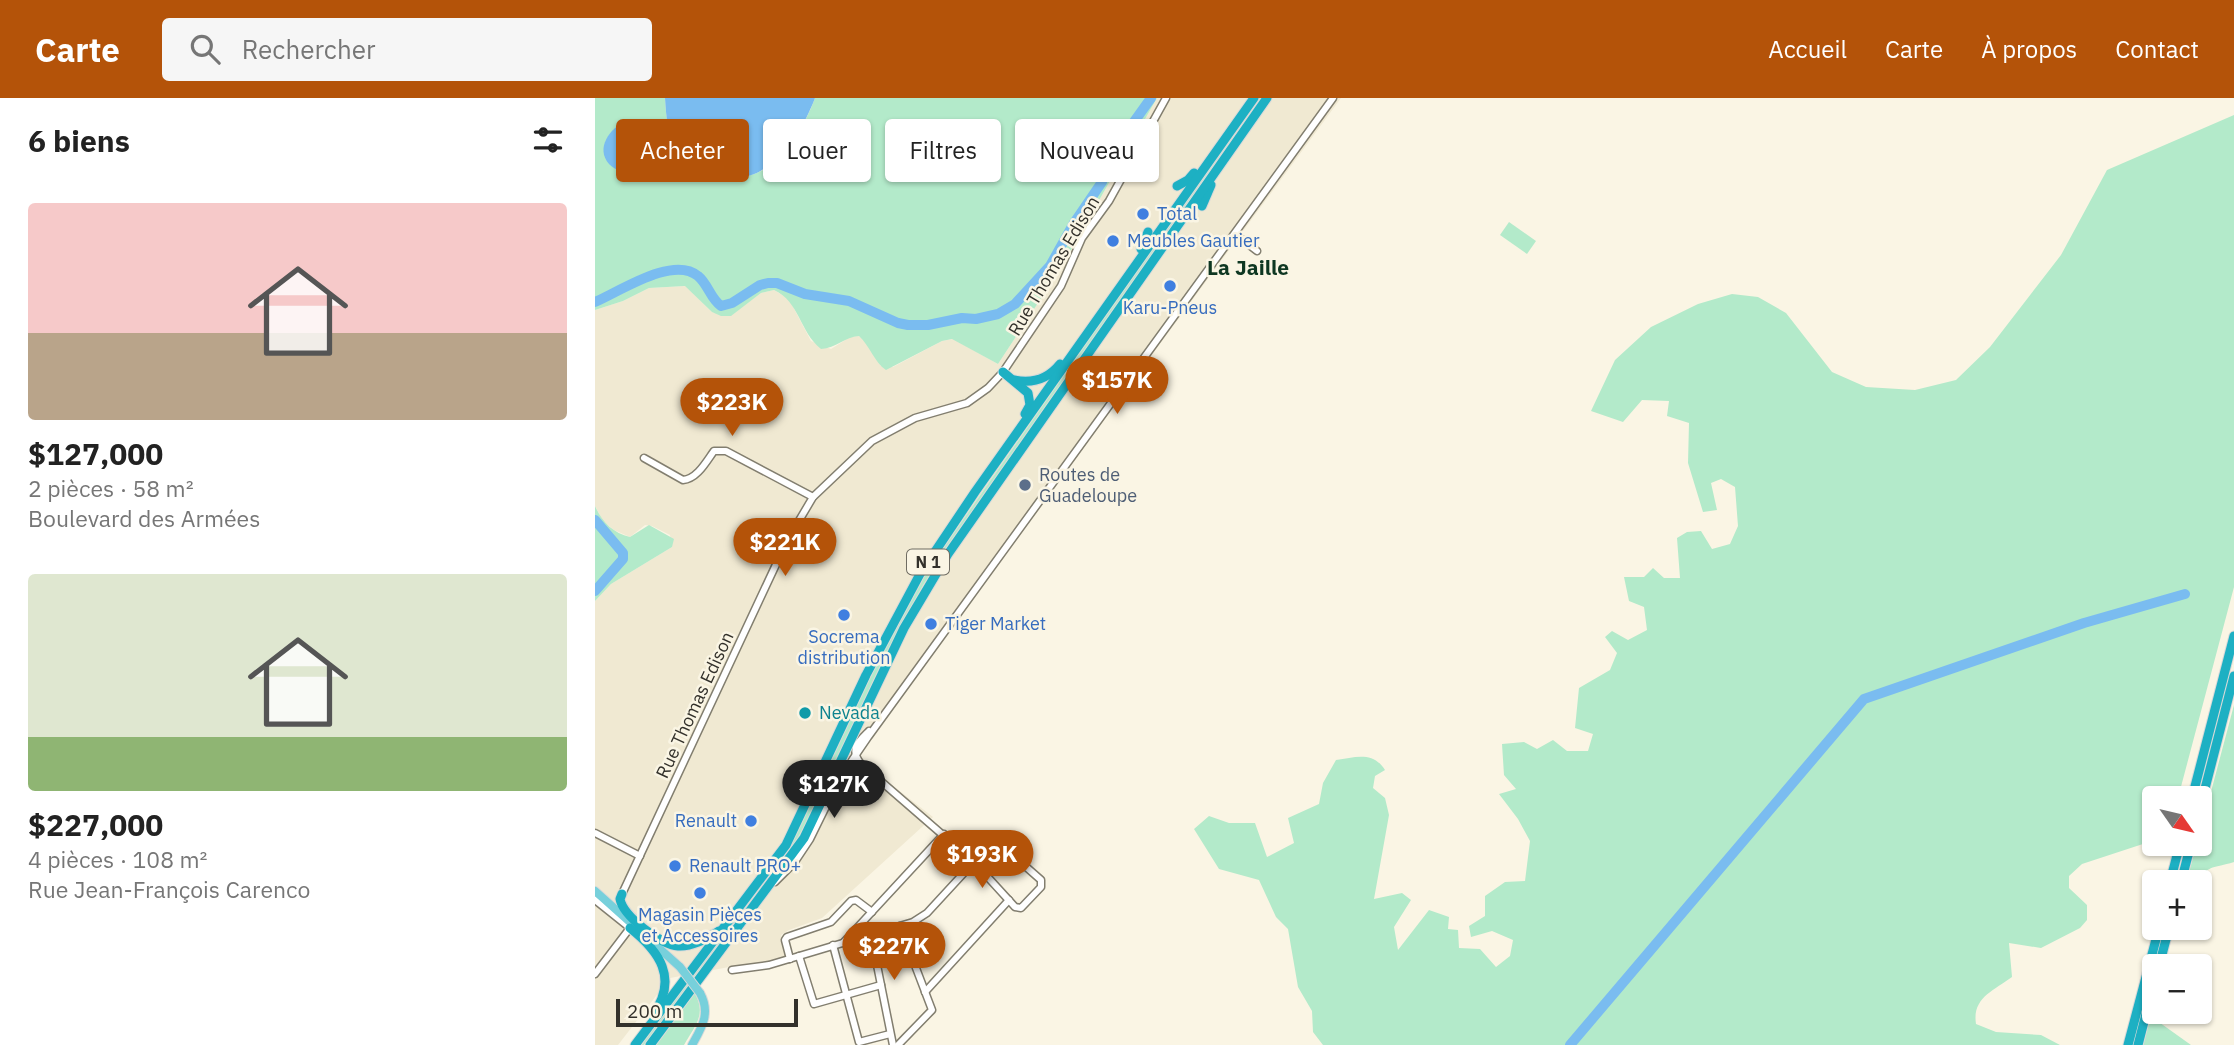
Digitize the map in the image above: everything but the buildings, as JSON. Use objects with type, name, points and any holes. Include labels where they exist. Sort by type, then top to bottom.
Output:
[{"type":"highway","name":"N 1","points":[[633,1045],[786,845],[892,622],[920,574],[1254,98]]},
{"type":"highway","name":"N 1","points":[[650,1045],[804,838],[887,663],[932,580],[1267,98]]},
{"type":"highway","points":[[1177,187],[1188,180],[1217,141],[1240,118]]},
{"type":"highway","points":[[1202,206],[1224,158]]},
{"type":"highway","points":[[1112,298],[1148,232]]},
{"type":"highway","points":[[1123,303],[1172,241],[1179,238]]},
{"type":"highway","points":[[1013,380],[1034,382],[1049,375],[1099,317]]},
{"type":"highway","points":[[975,492],[983,475],[1030,405],[1028,393],[1003,372]]},
{"type":"highway","points":[[2195,786],[2234,636]]},
{"type":"highway","points":[[2206,786],[2234,676]]},
{"type":"highway","points":[[622,894],[619,899],[622,908],[668,944],[677,946],[697,943],[723,928]]},
{"type":"highway","points":[[630,928],[660,957],[664,965],[665,979],[657,1009],[633,1045]]},
{"type":"highway","points":[[2128,1045],[2156,940]]},
{"type":"highway","points":[[2138,1045],[2144,1024]]},
{"type":"main road","points":[[595,891],[680,967],[700,993],[706,1014],[692,1045]]},
{"type":"street","name":"Rue Thomas Edison","points":[[622,894],[787,541],[813,497],[877,437],[915,418],[967,403],[988,388],[1003,372],[1061,286],[1083,238],[1109,201],[1166,98]]},
{"type":"street","points":[[760,899],[794,863],[840,778],[1333,98]]},
{"type":"street","points":[[1235,234],[1257,250]]},
{"type":"street","points":[[644,458],[683,481],[688,481],[714,451],[726,451],[813,497]]},
{"type":"street","points":[[732,970],[769,965],[901,926],[927,913],[974,862],[992,843],[999,843],[1041,880],[1041,887],[1021,908],[1017,908],[974,862],[944,834],[856,758]]},
{"type":"street","points":[[595,833],[640,856]]},
{"type":"street","points":[[843,943],[944,834]]},
{"type":"street","points":[[595,900],[630,928],[595,974]]},
{"type":"street","points":[[790,958],[785,940],[787,937],[831,922],[851,901],[856,900],[872,912]]},
{"type":"street","points":[[925,992],[1009,900]]},
{"type":"street","points":[[871,935],[890,1034],[895,1045],[932,1010],[901,926]]},
{"type":"street","points":[[833,946],[859,1042],[890,1034]]},
{"type":"street","points":[[799,956],[814,1004],[881,985]]},
{"type":"shaded area","points":[[1157,98],[1341,98],[856,757],[933,817],[822,918],[781,935],[786,957],[761,965],[740,965],[670,978],[618,1045],[595,1045],[595,601],[611,584],[672,547],[670,535],[652,526],[645,525],[630,537],[614,530],[603,521],[595,506],[595,310],[623,301],[649,288],[686,286],[712,312],[730,316],[761,293],[774,290],[789,299],[811,341],[831,349],[850,337],[859,336],[867,343],[881,366],[893,367],[942,341],[953,339],[998,364],[1059,271],[1109,182],[1159,182],[1159,119],[1145,119]]},
{"type":"green space","points":[[595,98],[665,98],[666,119],[616,119],[616,182],[749,182],[749,175],[763,170],[763,182],[871,182],[871,119],[806,119],[815,98],[1157,98],[1145,119],[1015,119],[1015,182],[1109,182],[1059,271],[998,364],[952,339],[942,341],[886,370],[859,336],[821,349],[808,334],[789,302],[774,290],[761,293],[731,316],[712,312],[685,286],[649,288],[623,301],[595,310]]},
{"type":"green space","points":[[1257,98],[1262,98],[923,585],[886,653],[813,810],[788,855],[644,1045],[640,1045],[765,879],[917,586]]},
{"type":"green space","points":[[2234,115],[2234,587],[2181,786],[2142,786],[2142,844],[2082,864],[2069,876],[2069,888],[2087,905],[2087,920],[2080,928],[2041,948],[2009,943],[2012,977],[1985,996],[1977,1008],[1976,1024],[1996,1032],[2041,1035],[2060,1045],[1323,1045],[1313,1032],[1312,1011],[1298,987],[1288,929],[1276,917],[1259,880],[1219,869],[1194,829],[1209,816],[1229,823],[1255,823],[1267,857],[1294,843],[1288,818],[1319,804],[1323,783],[1336,760],[1363,757],[1375,760],[1385,770],[1375,776],[1373,788],[1385,798],[1389,815],[1374,899],[1402,893],[1411,900],[1394,927],[1398,950],[1429,910],[1449,917],[1448,929],[1458,930],[1459,948],[1480,949],[1496,967],[1510,956],[1513,940],[1492,931],[1471,937],[1469,926],[1485,916],[1485,896],[1505,882],[1525,881],[1530,841],[1499,794],[1516,789],[1504,775],[1502,744],[1524,742],[1537,749],[1553,740],[1567,751],[1588,751],[1593,734],[1575,728],[1579,688],[1610,670],[1617,653],[1605,637],[1612,631],[1628,640],[1647,630],[1644,607],[1629,601],[1624,577],[1644,577],[1653,568],[1664,578],[1680,578],[1677,538],[1687,532],[1701,531],[1712,549],[1730,544],[1738,526],[1735,487],[1721,479],[1711,483],[1717,510],[1703,512],[1688,463],[1689,423],[1667,416],[1669,401],[1642,400],[1623,422],[1591,411],[1615,360],[1651,327],[1698,304],[1732,294],[1758,297],[1786,313],[1832,372],[1866,387],[1915,390],[1956,380],[1990,347],[2061,255],[2107,170]]},
{"type":"green space","points":[[1509,222],[1536,241],[1527,254],[1500,235]]},
{"type":"green space","points":[[595,506],[601,517],[618,533],[630,537],[649,525],[674,539],[672,547],[611,584],[595,601]]},
{"type":"green space","points":[[2234,705],[2234,862],[2208,870],[2189,870],[2194,856],[2212,856],[2212,788]]},
{"type":"green space","points":[[694,992],[700,1013],[684,1045],[655,1045]]},
{"type":"green space","points":[[2147,1024],[2162,1024],[2191,1045],[2142,1045]]},
{"type":"water","points":[[665,98],[815,98],[805,119],[763,119],[763,169],[749,175],[749,119],[666,117]]},
{"type":"water","points":[[615,128],[616,168],[609,164],[603,152],[606,139]]},
{"type":"waterway","points":[[595,302],[646,277],[675,270],[698,276],[721,306],[732,303],[760,285],[777,283],[805,294],[849,301],[908,325],[928,325],[998,314],[1015,304],[1050,266],[1074,223],[1102,182],[1111,154],[1151,98]]},
{"type":"waterway","points":[[595,520],[623,553],[623,559],[595,591]]},
{"type":"waterway","points":[[1570,1045],[1864,699],[2084,623],[2185,594]]},
{"type":"place","name":"Total","points":[[1143,214]]},
{"type":"place","name":"Meubles Gautier","points":[[1113,241]]},
{"type":"place","name":"Karu-Pneus","points":[[1170,286]]},
{"type":"place","name":"Routes de Guadeloupe","points":[[1025,485]]},
{"type":"place","name":"Socrema distribution","points":[[844,615]]},
{"type":"place","name":"Tiger Market","points":[[931,624]]},
{"type":"place","name":"Nevada","points":[[805,713]]},
{"type":"place","name":"Renault","points":[[751,821]]},
{"type":"place","name":"Renault PRO+","points":[[675,866]]},
{"type":"place","name":"Magasin Pièces et Accessoires","points":[[700,893]]},
{"type":"district","name":"La Jaille","points":[[1248,268]]}]
